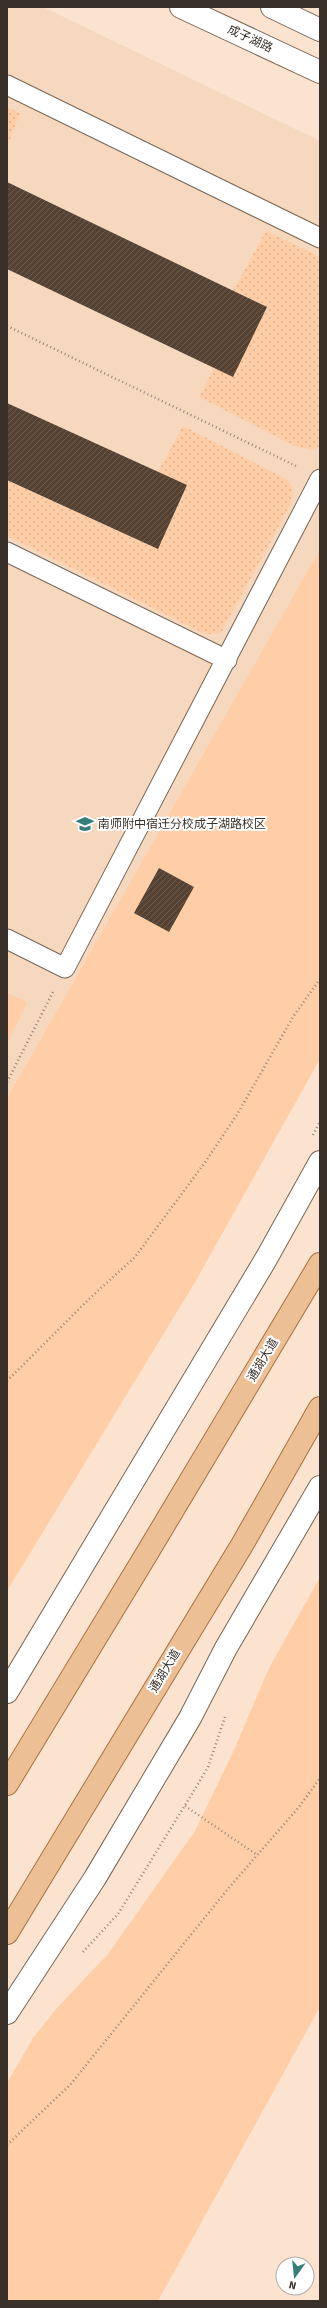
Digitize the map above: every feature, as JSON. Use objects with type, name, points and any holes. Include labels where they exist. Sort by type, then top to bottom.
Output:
[{"type":"main road","name":"通湖大道","points":[[7,1784],[320,1264]]},
{"type":"main road","name":"通湖大道","points":[[7,1933],[242,1545],[320,1408]]},
{"type":"street","name":"成子湖路","points":[[181,7],[320,72]]},
{"type":"street","points":[[272,7],[320,30]]},
{"type":"street","points":[[7,1692],[262,1266],[320,1162]]},
{"type":"street","points":[[7,2013],[95,1878],[190,1718],[226,1648],[320,1486]]},
{"type":"lane","points":[[7,85],[320,238]]},
{"type":"lane","points":[[7,940],[65,968],[227,660],[320,479]]},
{"type":"lane","points":[[7,552],[227,660]]},
{"type":"path","points":[[7,326],[299,467]]},
{"type":"path","points":[[7,1082],[65,968]]},
{"type":"path","points":[[7,1381],[89,1298],[135,1257],[206,1161],[234,1119],[294,1017],[320,979]]},
{"type":"path","points":[[7,2146],[70,2086],[227,1890],[299,1807],[320,1778]]},
{"type":"path","points":[[184,1806],[257,1855]]},
{"type":"shaded area","name":"南师附中宿迁分校成子湖路校区","points":[[7,7],[43,7],[320,141],[320,549],[7,1098]]},
{"type":"shaded area","points":[[7,107],[20,113],[7,147]]},
{"type":"shaded area","points":[[266,231],[320,257],[320,446],[312,450],[295,446],[199,397],[214,368],[233,377],[267,307],[233,291]]},
{"type":"shaded area","points":[[183,426],[288,480],[293,489],[291,504],[221,633],[209,634],[199,631],[7,536],[7,480],[158,549],[187,485],[158,472]]},
{"type":"shaded area","points":[[320,549],[320,1059],[194,1284],[7,1591],[7,1098]]},
{"type":"shaded area","points":[[7,993],[27,1002],[7,1045]]},
{"type":"shaded area","points":[[320,1577],[320,2007],[158,2301],[7,2301],[7,2083],[33,2038],[56,2009],[108,1954],[195,1831],[234,1750],[269,1668]]},
{"type":"building","points":[[7,182],[267,307],[233,377],[7,269]]},
{"type":"building","points":[[7,403],[187,485],[158,549],[7,480]]},
{"type":"building","points":[[159,868],[194,887],[169,932],[134,913]]},
{"type":"place","name":"南师附中宿迁分校成子湖路校区","points":[[85,824]]}]
